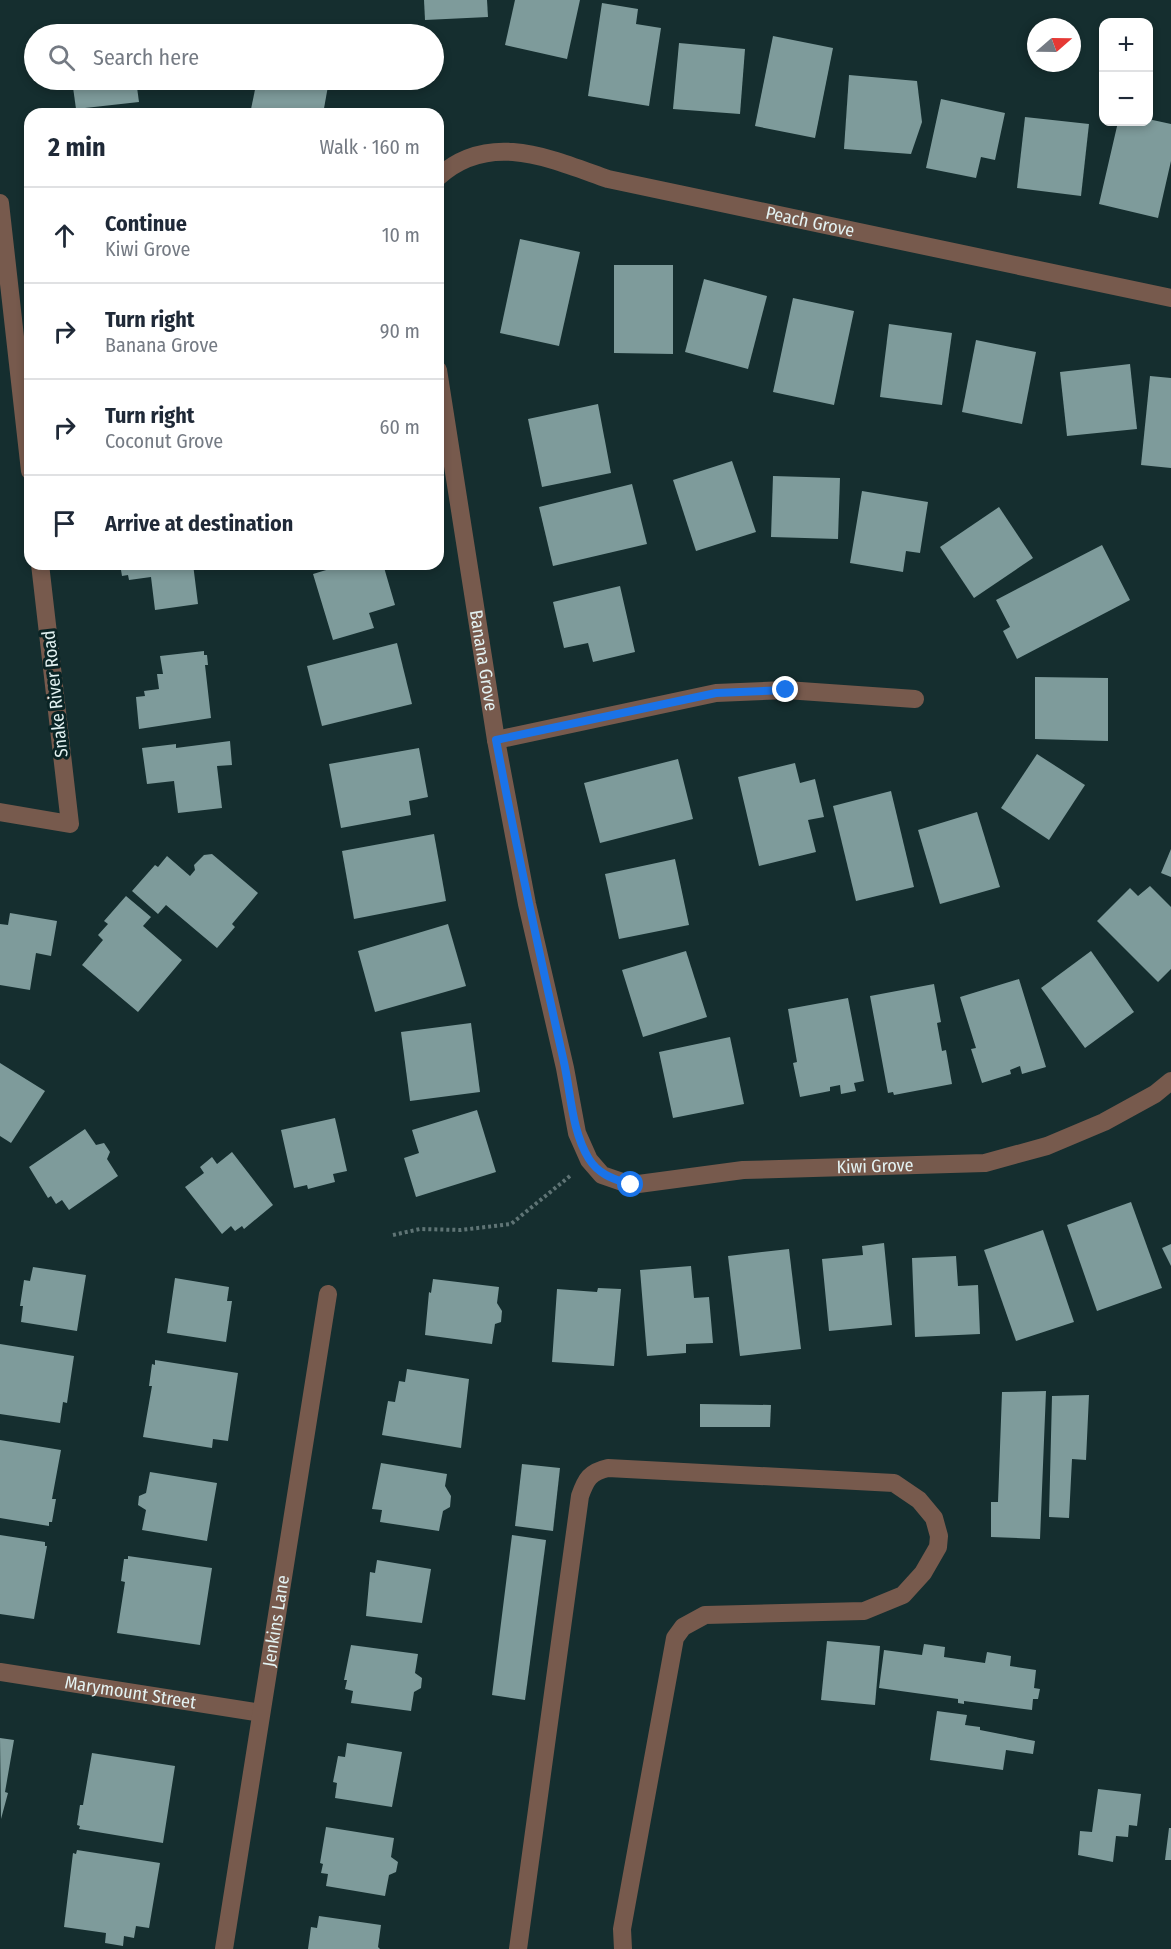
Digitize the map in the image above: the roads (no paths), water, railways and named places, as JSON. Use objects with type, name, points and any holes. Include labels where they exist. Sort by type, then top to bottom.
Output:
[{"type":"street","name":"Peach Grove","points":[[444,172],[453,164],[490,151],[532,153],[608,179],[1171,298]]},
{"type":"street","points":[[0,203],[24,417]]},
{"type":"street","name":"Banana Grove","points":[[444,408],[496,740],[527,904],[566,1068],[577,1133],[589,1160]]},
{"type":"street","name":"Snake River Road","points":[[0,812],[70,824],[41,570]]},
{"type":"street","points":[[496,740],[716,693],[786,690],[915,699]]},
{"type":"street","name":"Kiwi Grove","points":[[589,1160],[602,1175],[631,1185],[743,1170],[985,1163],[1047,1146],[1104,1122],[1155,1094],[1171,1081]]},
{"type":"street","name":"Jenkins Lane","points":[[224,1949],[328,1294]]},
{"type":"street","points":[[518,1949],[580,1496],[586,1478],[597,1470],[608,1467],[894,1483],[934,1518],[939,1536],[938,1547],[923,1573],[903,1595],[864,1611],[705,1615],[683,1627],[675,1638],[622,1929],[623,1949]]},
{"type":"street","name":"Marymount Street","points":[[0,1672],[261,1713]]}]
